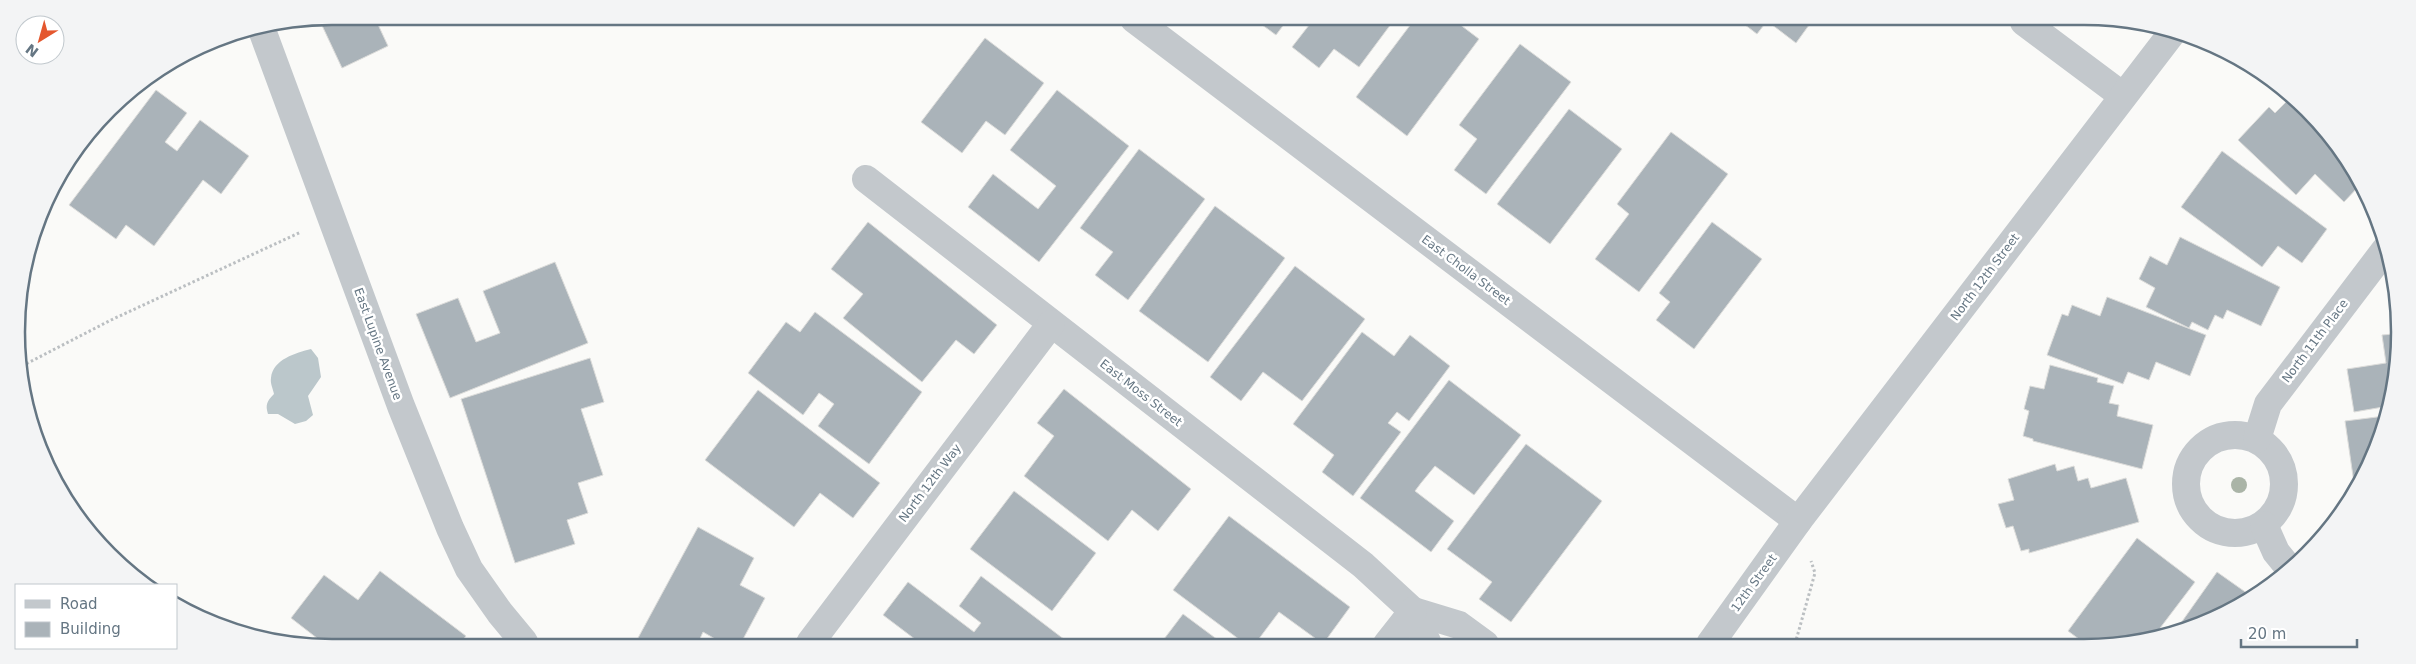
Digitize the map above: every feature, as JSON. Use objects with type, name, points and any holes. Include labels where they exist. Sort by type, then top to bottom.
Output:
[{"type":"street","name":"East Cholla Street","points":[[1142,25],[1798,522]]},
{"type":"street","points":[[2028,25],[2124,96]]},
{"type":"street","name":"East Lupine Avenue","points":[[263,33],[401,406],[450,528],[469,569],[500,613],[522,639]]},
{"type":"street","name":"North 12th Street","points":[[1798,522],[2169,37]]},
{"type":"street","name":"East Moss Street","points":[[866,179],[1363,565],[1413,611],[1426,639]]},
{"type":"street","name":"North 11th Place","points":[[2257,439],[2268,404],[2381,255]]},
{"type":"street","name":"North 12th Way","points":[[813,639],[1051,324]]},
{"type":"street","points":[[2238,434],[2257,439],[2270,448],[2279,460],[2284,474],[2285,488],[2276,514],[2264,525],[2251,532],[2231,534],[2210,527],[2198,517],[2190,505],[2186,494],[2186,476],[2193,458],[2204,445],[2218,437],[2238,434]]},
{"type":"street","name":"12th Street","points":[[1714,639],[1798,522]]},
{"type":"street","points":[[2264,525],[2276,552],[2286,563]]},
{"type":"street","points":[[1391,639],[1413,611]]},
{"type":"street","name":"East Moss Street","points":[[1413,611],[1459,625],[1478,639]]},
{"type":"path","points":[[27,363],[111,320],[331,218]]},
{"type":"path","points":[[1796,639],[1815,573],[1798,522]]},
{"type":"shaded area","points":[[311,349],[318,358],[321,377],[308,396],[313,415],[306,421],[295,424],[278,414],[268,414],[267,403],[274,394],[271,378],[276,366],[286,358]]},
{"type":"building","points":[[322,25],[378,25],[388,46],[342,68]]},
{"type":"building","points":[[1262,25],[1284,25],[1276,35]]},
{"type":"building","points":[[1309,25],[1390,25],[1359,67],[1334,49],[1319,68],[1292,47]]},
{"type":"building","points":[[1410,25],[1461,25],[1479,39],[1407,136],[1356,97]]},
{"type":"building","points":[[1745,25],[1764,25],[1757,34]]},
{"type":"building","points":[[1772,25],[1809,25],[1796,43]]},
{"type":"building","points":[[985,38],[1044,83],[1005,135],[986,121],[962,153],[921,122]]},
{"type":"building","points":[[1520,44],[1571,82],[1486,194],[1454,170],[1477,139],[1459,125]]},
{"type":"building","points":[[156,90],[187,113],[165,142],[177,151],[200,120],[249,156],[221,194],[203,180],[154,246],[126,225],[116,239],[69,205]]},
{"type":"building","points":[[1057,90],[1129,146],[1039,262],[968,207],[993,174],[1038,209],[1056,186],[1010,150]]},
{"type":"building","points":[[2287,101],[2328,145],[2356,190],[2344,202],[2315,174],[2296,195],[2238,140],[2269,107],[2275,113]]},
{"type":"building","points":[[1569,109],[1622,149],[1550,244],[1497,204]]},
{"type":"building","points":[[1671,132],[1728,174],[1639,292],[1595,259],[1629,214],[1617,204]]},
{"type":"building","points":[[1139,149],[1205,199],[1128,300],[1095,275],[1113,252],[1080,228]]},
{"type":"building","points":[[2222,151],[2327,229],[2302,263],[2278,246],[2262,267],[2181,207]]},
{"type":"building","points":[[1215,206],[1285,258],[1208,362],[1139,311]]},
{"type":"building","points":[[868,222],[997,325],[974,354],[956,340],[922,382],[843,318],[863,294],[831,269]]},
{"type":"building","points":[[1712,222],[1762,259],[1694,349],[1656,320],[1670,302],[1659,293]]},
{"type":"building","points":[[2180,237],[2280,287],[2261,326],[2227,310],[2223,319],[2215,315],[2208,330],[2192,322],[2189,328],[2146,307],[2155,288],[2139,279],[2150,256],[2167,265]]},
{"type":"building","points":[[555,262],[588,343],[450,398],[416,314],[458,298],[476,342],[500,333],[483,291]]},
{"type":"building","points":[[1295,266],[1365,319],[1302,401],[1263,372],[1241,401],[1210,377]]},
{"type":"building","points":[[2107,297],[2206,335],[2190,376],[2156,362],[2149,380],[2128,372],[2123,384],[2047,355],[2062,314],[2068,316],[2072,305],[2100,316]]},
{"type":"building","points":[[815,312],[922,392],[869,464],[818,426],[834,404],[819,393],[803,415],[748,373],[786,322],[800,332]]},
{"type":"building","points":[[1362,332],[1394,356],[1410,335],[1450,366],[1409,421],[1397,412],[1388,423],[1401,432],[1353,496],[1322,472],[1334,455],[1293,424]]},
{"type":"building","points":[[2391,334],[2388,372],[2382,407],[2354,412],[2347,369],[2386,363],[2382,335]]},
{"type":"building","points":[[590,358],[604,402],[581,409],[603,475],[578,483],[588,513],[567,520],[575,544],[515,563],[461,399]]},
{"type":"building","points":[[2050,365],[2098,378],[2097,382],[2114,386],[2109,403],[2119,405],[2117,416],[2153,425],[2142,469],[2033,441],[2033,439],[2023,436],[2029,411],[2024,409],[2030,386],[2044,389]]},
{"type":"building","points":[[1449,380],[1521,435],[1474,495],[1435,466],[1421,483],[1415,491],[1454,521],[1431,552],[1360,498]]},
{"type":"building","points":[[1064,389],[1191,489],[1158,531],[1132,510],[1108,541],[1024,476],[1054,436],[1037,423]]},
{"type":"building","points":[[758,390],[880,483],[853,518],[820,493],[794,527],[705,460]]},
{"type":"building","points":[[2379,417],[2368,449],[2353,479],[2345,421]]},
{"type":"building","points":[[1526,444],[1602,501],[1511,622],[1479,599],[1492,582],[1447,549]]},
{"type":"building","points":[[2055,464],[2057,471],[2074,466],[2078,481],[2088,478],[2091,488],[2126,478],[2139,522],[2029,553],[2029,549],[2021,551],[2013,526],[2006,528],[1998,504],[2014,500],[2008,479]]},
{"type":"building","points":[[1014,491],[1096,553],[1052,611],[970,549]]},
{"type":"building","points":[[1229,516],[1350,607],[1327,639],[1316,639],[1279,612],[1259,639],[1239,639],[1173,590]]},
{"type":"building","points":[[698,527],[754,558],[740,585],[765,598],[743,639],[715,639],[703,632],[700,639],[638,638]]},
{"type":"building","points":[[2137,538],[2195,582],[2159,630],[2124,636],[2084,639],[2079,639],[2068,631]]},
{"type":"building","points":[[380,571],[466,636],[464,639],[317,638],[291,618],[324,575],[358,600]]},
{"type":"building","points":[[2217,572],[2246,592],[2220,607],[2180,624]]},
{"type":"building","points":[[981,576],[1064,639],[915,639],[883,615],[908,582],[974,632],[981,623],[959,606]]},
{"type":"building","points":[[1183,614],[1217,639],[1164,639]]}]
